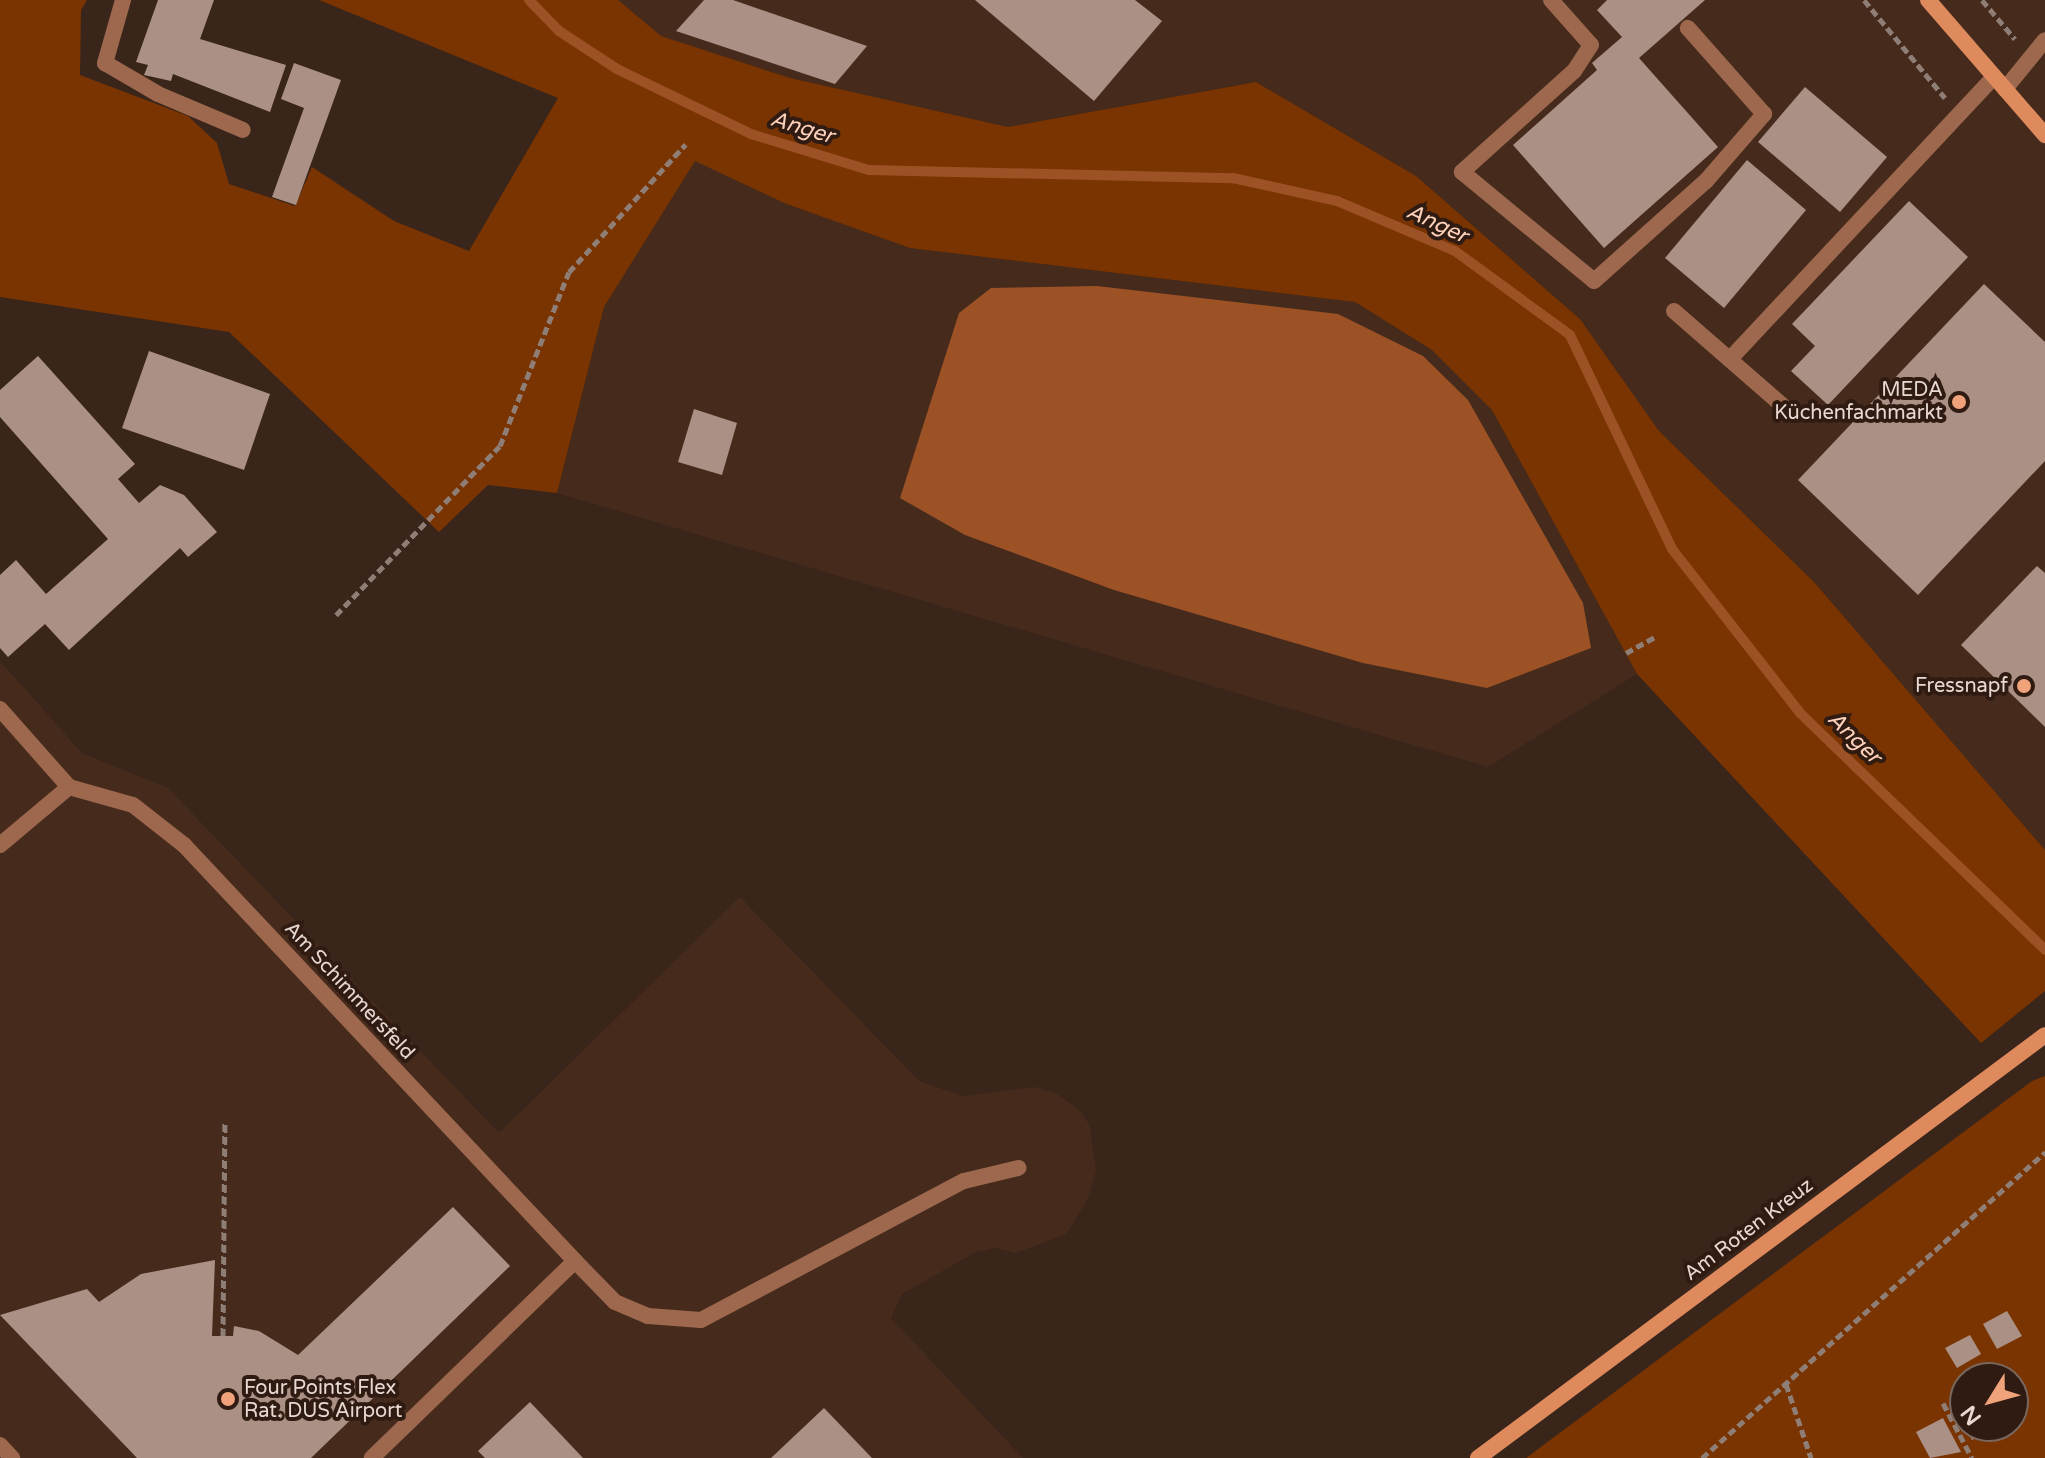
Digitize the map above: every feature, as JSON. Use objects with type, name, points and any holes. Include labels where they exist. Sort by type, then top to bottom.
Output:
[{"type":"street","points":[[123,0],[105,63],[158,94],[243,130]]},
{"type":"street","points":[[1551,0],[1591,45],[1574,71],[1462,172],[1594,281],[1706,181],[1764,114],[1688,28]]},
{"type":"street","points":[[1928,0],[2045,135]]},
{"type":"street","points":[[1730,359],[1959,115],[2045,40]]},
{"type":"street","points":[[1674,311],[1783,406]]},
{"type":"street","points":[[0,709],[69,787],[0,845]]},
{"type":"street","name":"Am Schimmersfeld","points":[[69,787],[133,805],[184,845],[615,1302],[648,1316],[701,1320],[964,1181],[1018,1168]]},
{"type":"street","name":"Am Roten Kreuz","points":[[1478,1458],[2045,1035]]},
{"type":"street","points":[[372,1458],[575,1261]]},
{"type":"street","points":[[0,1445],[12,1458]]},
{"type":"path","points":[[1864,0],[1959,115]]},
{"type":"path","points":[[336,615],[500,446],[569,272],[686,144]]},
{"type":"path","points":[[1626,653],[1655,637]]},
{"type":"path","points":[[223,1336],[225,1122]]},
{"type":"path","points":[[1702,1458],[2045,1152]]},
{"type":"path","points":[[1786,1384],[1811,1458]]},
{"type":"path","points":[[1943,1403],[1972,1458]]},
{"type":"shaded area","points":[[0,0],[87,0],[81,10],[80,75],[188,116],[217,143],[229,184],[295,206],[312,167],[394,221],[469,251],[558,98],[319,0],[618,0],[661,36],[790,78],[1008,127],[1256,82],[1416,176],[1580,319],[1659,431],[1814,582],[2045,850],[2045,991],[1981,1043],[1637,674],[1492,410],[1432,350],[1355,302],[910,248],[784,203],[695,161],[604,307],[557,493],[488,485],[439,532],[229,332],[0,297]]},
{"type":"shaded area","points":[[618,0],[2045,0],[2045,850],[1814,582],[1659,431],[1580,319],[1416,176],[1256,82],[1008,127],[790,78],[661,36]]},
{"type":"shaded area","points":[[695,160],[784,203],[910,248],[1355,302],[1432,350],[1492,410],[1637,674],[1488,767],[557,493],[604,307]]},
{"type":"shaded area","points":[[1097,286],[1338,314],[1423,356],[1468,400],[1583,603],[1591,648],[1487,688],[1363,663],[1114,590],[965,535],[900,498],[959,313],[991,288]]},
{"type":"shaded area","points":[[0,661],[82,753],[168,788],[499,1133],[740,897],[919,1081],[963,1096],[1035,1087],[1057,1094],[1080,1111],[1089,1124],[1096,1170],[1088,1199],[1066,1234],[1016,1253],[995,1248],[976,1252],[902,1294],[891,1318],[1023,1458],[0,1458]]},
{"type":"shaded area","points":[[2045,1076],[2045,1458],[1526,1458],[2032,1081]]},
{"type":"building","points":[[158,0],[214,0],[200,39],[286,65],[270,112],[173,74],[171,81],[144,75],[148,65],[136,62]]},
{"type":"building","points":[[704,0],[733,0],[867,46],[835,84],[676,31]]},
{"type":"building","points":[[975,0],[1135,0],[1162,21],[1094,101]]},
{"type":"building","points":[[1607,0],[1705,0],[1639,58],[1718,147],[1604,248],[1513,145],[1597,70],[1592,63],[1622,37],[1597,10]]},
{"type":"building","points":[[294,63],[341,80],[296,205],[272,197],[304,108],[281,99]]},
{"type":"building","points":[[1805,87],[1887,157],[1840,212],[1758,142]]},
{"type":"building","points":[[1747,160],[1806,210],[1724,308],[1665,258]]},
{"type":"building","points":[[1909,201],[1968,257],[1828,405],[1791,371],[1815,346],[1792,324]]},
{"type":"building","name":"MEDA Küchenfachmarkt","points":[[1984,284],[2045,342],[2045,461],[1918,595],[1798,480]]},
{"type":"building","points":[[149,351],[270,394],[244,470],[122,428]]},
{"type":"building","points":[[38,356],[135,464],[118,479],[139,503],[160,485],[184,495],[217,532],[188,557],[180,548],[69,650],[45,624],[8,657],[0,648],[0,575],[16,560],[46,594],[108,539],[0,417],[0,390]]},
{"type":"building","points":[[694,409],[737,423],[722,475],[678,462]]},
{"type":"building","name":"Fressnapf","points":[[2037,566],[2045,573],[2045,727],[1961,645]]},
{"type":"building","points":[[453,1207],[510,1266],[311,1458],[137,1458],[0,1315],[87,1289],[99,1302],[141,1274],[215,1260],[212,1336],[233,1336],[234,1326],[259,1331],[298,1355]]},
{"type":"building","points":[[2007,1311],[2022,1336],[1997,1349],[1983,1324]]},
{"type":"building","points":[[1970,1335],[1981,1354],[1967,1362],[1953,1362],[1945,1348]]},
{"type":"building","points":[[530,1402],[583,1458],[485,1458],[478,1451]]},
{"type":"building","points":[[824,1408],[872,1458],[771,1458]]},
{"type":"building","points":[[1943,1418],[1949,1429],[1949,1442],[1956,1442],[1961,1452],[1930,1458],[1916,1432]]},
{"type":"waterway","name":"Anger","points":[[529,0],[559,31],[617,69],[751,134],[869,170],[1233,178],[1337,201],[1455,251],[1570,335],[1672,549],[1800,713],[2045,950]]},
{"type":"place","name":"MEDA Küchenfachmarkt","points":[[1959,402]]},
{"type":"place","name":"Fressnapf","points":[[2024,686]]},
{"type":"place","name":"Four Points Flex Rat. DUS Airport","points":[[228,1399]]}]
